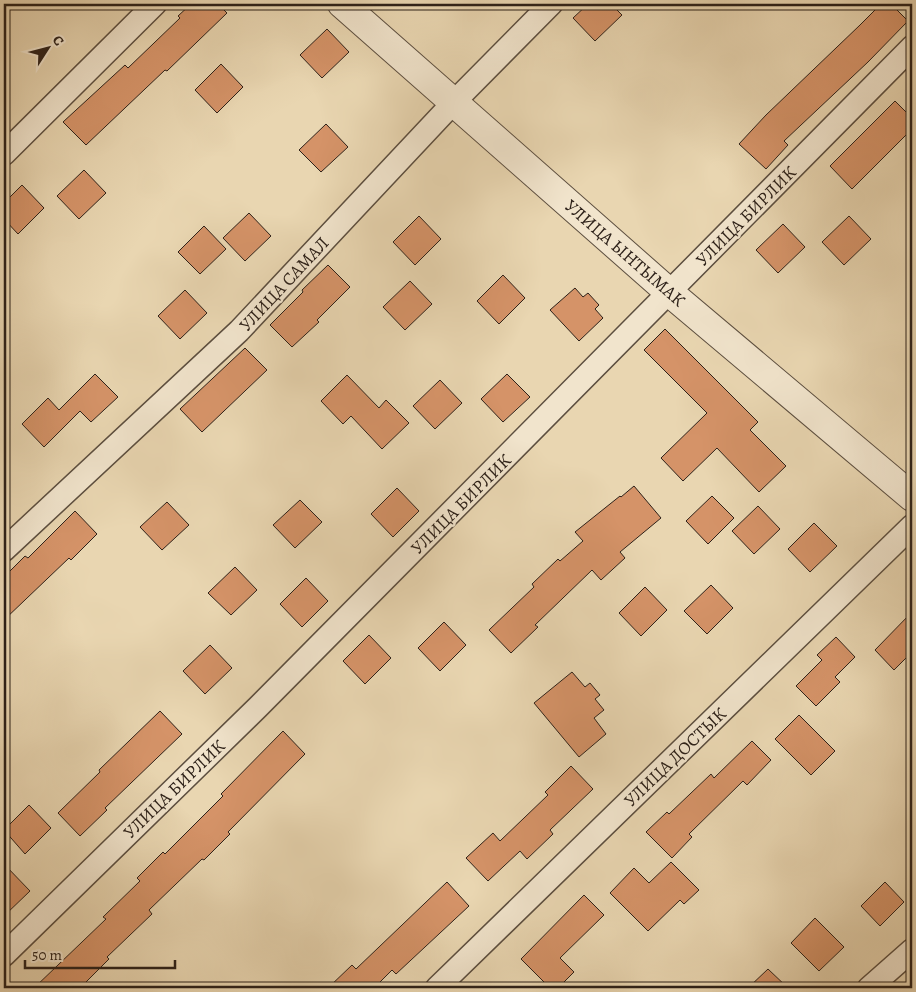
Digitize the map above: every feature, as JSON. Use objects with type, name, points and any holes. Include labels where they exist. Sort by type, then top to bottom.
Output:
[{"type":"street","points":[[4,154],[155,4]]},
{"type":"street","name":"УЛИЦА ЫНТЫМАК","points":[[342,4],[670,293],[912,496]]},
{"type":"street","name":"УЛИЦА САМАЛ","points":[[4,550],[239,331],[454,102],[551,4]]},
{"type":"street","name":"УЛИЦА БИРЛИК","points":[[4,955],[258,708],[912,47]]},
{"type":"street","name":"УЛИЦА ДОСТЫК","points":[[437,988],[912,526]]},
{"type":"street","points":[[869,988],[912,950]]},
{"type":"building","points":[[191,4],[218,4],[227,13],[86,145],[63,122],[125,65],[128,68],[180,18],[178,16]]},
{"type":"building","points":[[588,4],[611,4],[622,15],[595,41],[573,18]]},
{"type":"building","points":[[881,4],[891,4],[908,21],[868,62],[784,141],[788,145],[766,169],[739,144],[766,115]]},
{"type":"building","points":[[327,29],[349,52],[322,78],[300,55]]},
{"type":"building","points":[[221,64],[243,87],[217,113],[195,90]]},
{"type":"building","points":[[895,101],[912,118],[912,129],[852,189],[830,166]]},
{"type":"building","points":[[326,124],[348,147],[321,172],[299,150]]},
{"type":"building","points":[[84,170],[106,193],[79,219],[57,196]]},
{"type":"building","points":[[22,185],[44,208],[18,234],[4,219],[4,203]]},
{"type":"building","points":[[249,213],[271,236],[245,261],[223,238]]},
{"type":"building","points":[[419,216],[441,239],[415,265],[393,242]]},
{"type":"building","points":[[849,216],[871,239],[844,265],[822,242]]},
{"type":"building","points":[[783,224],[805,247],[778,273],[756,250]]},
{"type":"building","points":[[204,226],[226,249],[200,274],[178,252]]},
{"type":"building","points":[[328,265],[350,287],[317,320],[319,322],[292,347],[270,325]]},
{"type":"building","points":[[503,275],[525,298],[499,324],[477,301]]},
{"type":"building","points":[[410,281],[432,304],[405,330],[383,307]]},
{"type":"building","points":[[575,288],[583,297],[588,293],[599,305],[595,309],[603,318],[579,341],[550,310]]},
{"type":"building","points":[[185,290],[207,313],[180,339],[158,316]]},
{"type":"building","points":[[665,329],[758,422],[750,430],[786,466],[759,492],[717,448],[683,481],[661,458],[707,413],[644,350]]},
{"type":"building","points":[[245,348],[267,370],[202,432],[180,409]]},
{"type":"building","points":[[95,374],[118,397],[91,422],[80,411],[44,447],[22,424],[48,398],[59,410]]},
{"type":"building","points":[[507,374],[530,397],[503,422],[481,399]]},
{"type":"building","points":[[347,375],[379,408],[386,400],[409,423],[382,449],[351,416],[343,424],[321,401]]},
{"type":"building","points":[[440,380],[462,403],[435,429],[413,406]]},
{"type":"building","points":[[634,486],[661,518],[620,552],[625,558],[601,580],[592,570],[535,625],[538,627],[511,653],[489,630],[534,587],[532,584],[558,559],[560,561],[583,541],[575,532]]},
{"type":"building","points":[[397,488],[419,511],[393,537],[371,514]]},
{"type":"building","points":[[712,496],[734,518],[708,544],[686,521]]},
{"type":"building","points":[[300,500],[322,522],[295,548],[273,525]]},
{"type":"building","points":[[167,502],[189,525],[162,550],[140,527]]},
{"type":"building","points":[[758,506],[780,529],[754,554],[732,531]]},
{"type":"building","points":[[75,511],[97,534],[4,620],[4,577],[25,556],[28,558]]},
{"type":"building","points":[[814,523],[837,546],[810,572],[788,549]]},
{"type":"building","points":[[235,567],[257,590],[231,615],[208,593]]},
{"type":"building","points":[[306,578],[328,601],[302,627],[280,604]]},
{"type":"building","points":[[711,585],[733,608],[707,634],[684,611]]},
{"type":"building","points":[[645,587],[667,610],[641,636],[619,613]]},
{"type":"building","points":[[912,612],[912,652],[894,670],[875,650]]},
{"type":"building","points":[[444,622],[466,645],[440,671],[418,648]]},
{"type":"building","points":[[369,635],[391,658],[365,684],[343,661]]},
{"type":"building","points":[[836,637],[855,657],[835,677],[840,682],[816,706],[796,686],[822,660],[817,655]]},
{"type":"building","points":[[210,645],[232,668],[205,694],[183,671]]},
{"type":"building","points":[[572,672],[585,687],[590,683],[600,695],[595,699],[604,710],[594,718],[606,734],[579,757],[534,703]]},
{"type":"building","points":[[160,711],[182,734],[105,808],[107,810],[80,836],[58,813]]},
{"type":"building","points":[[799,715],[835,751],[811,775],[775,739]]},
{"type":"building","points":[[283,731],[305,754],[228,832],[230,834],[204,860],[202,859],[149,910],[152,914],[107,957],[109,959],[80,988],[34,988],[106,919],[103,917],[140,881],[137,878],[163,852],[165,854],[223,796],[221,794]]},
{"type":"building","points":[[752,741],[771,760],[747,785],[743,781],[689,834],[692,837],[672,858],[646,832],[667,812],[669,814],[711,774],[714,778]]},
{"type":"building","points":[[571,766],[593,789],[550,830],[553,834],[527,859],[520,851],[488,881],[466,858],[493,833],[500,841],[548,795],[545,792]]},
{"type":"building","points":[[29,805],[51,828],[25,854],[4,830]]},
{"type":"building","points":[[671,862],[699,890],[684,904],[680,900],[648,931],[610,893],[634,868],[649,883]]},
{"type":"building","points":[[4,864],[30,891],[4,916]]},
{"type":"building","points":[[447,882],[469,906],[396,974],[392,970],[374,988],[328,988],[352,965],[356,969]]},
{"type":"building","points":[[885,882],[904,902],[880,926],[861,906]]},
{"type":"building","points":[[584,895],[604,915],[560,958],[574,972],[558,988],[550,988],[521,959]]},
{"type":"building","points":[[815,918],[844,947],[819,971],[791,943]]},
{"type":"building","points":[[768,969],[788,988],[748,988]]}]
